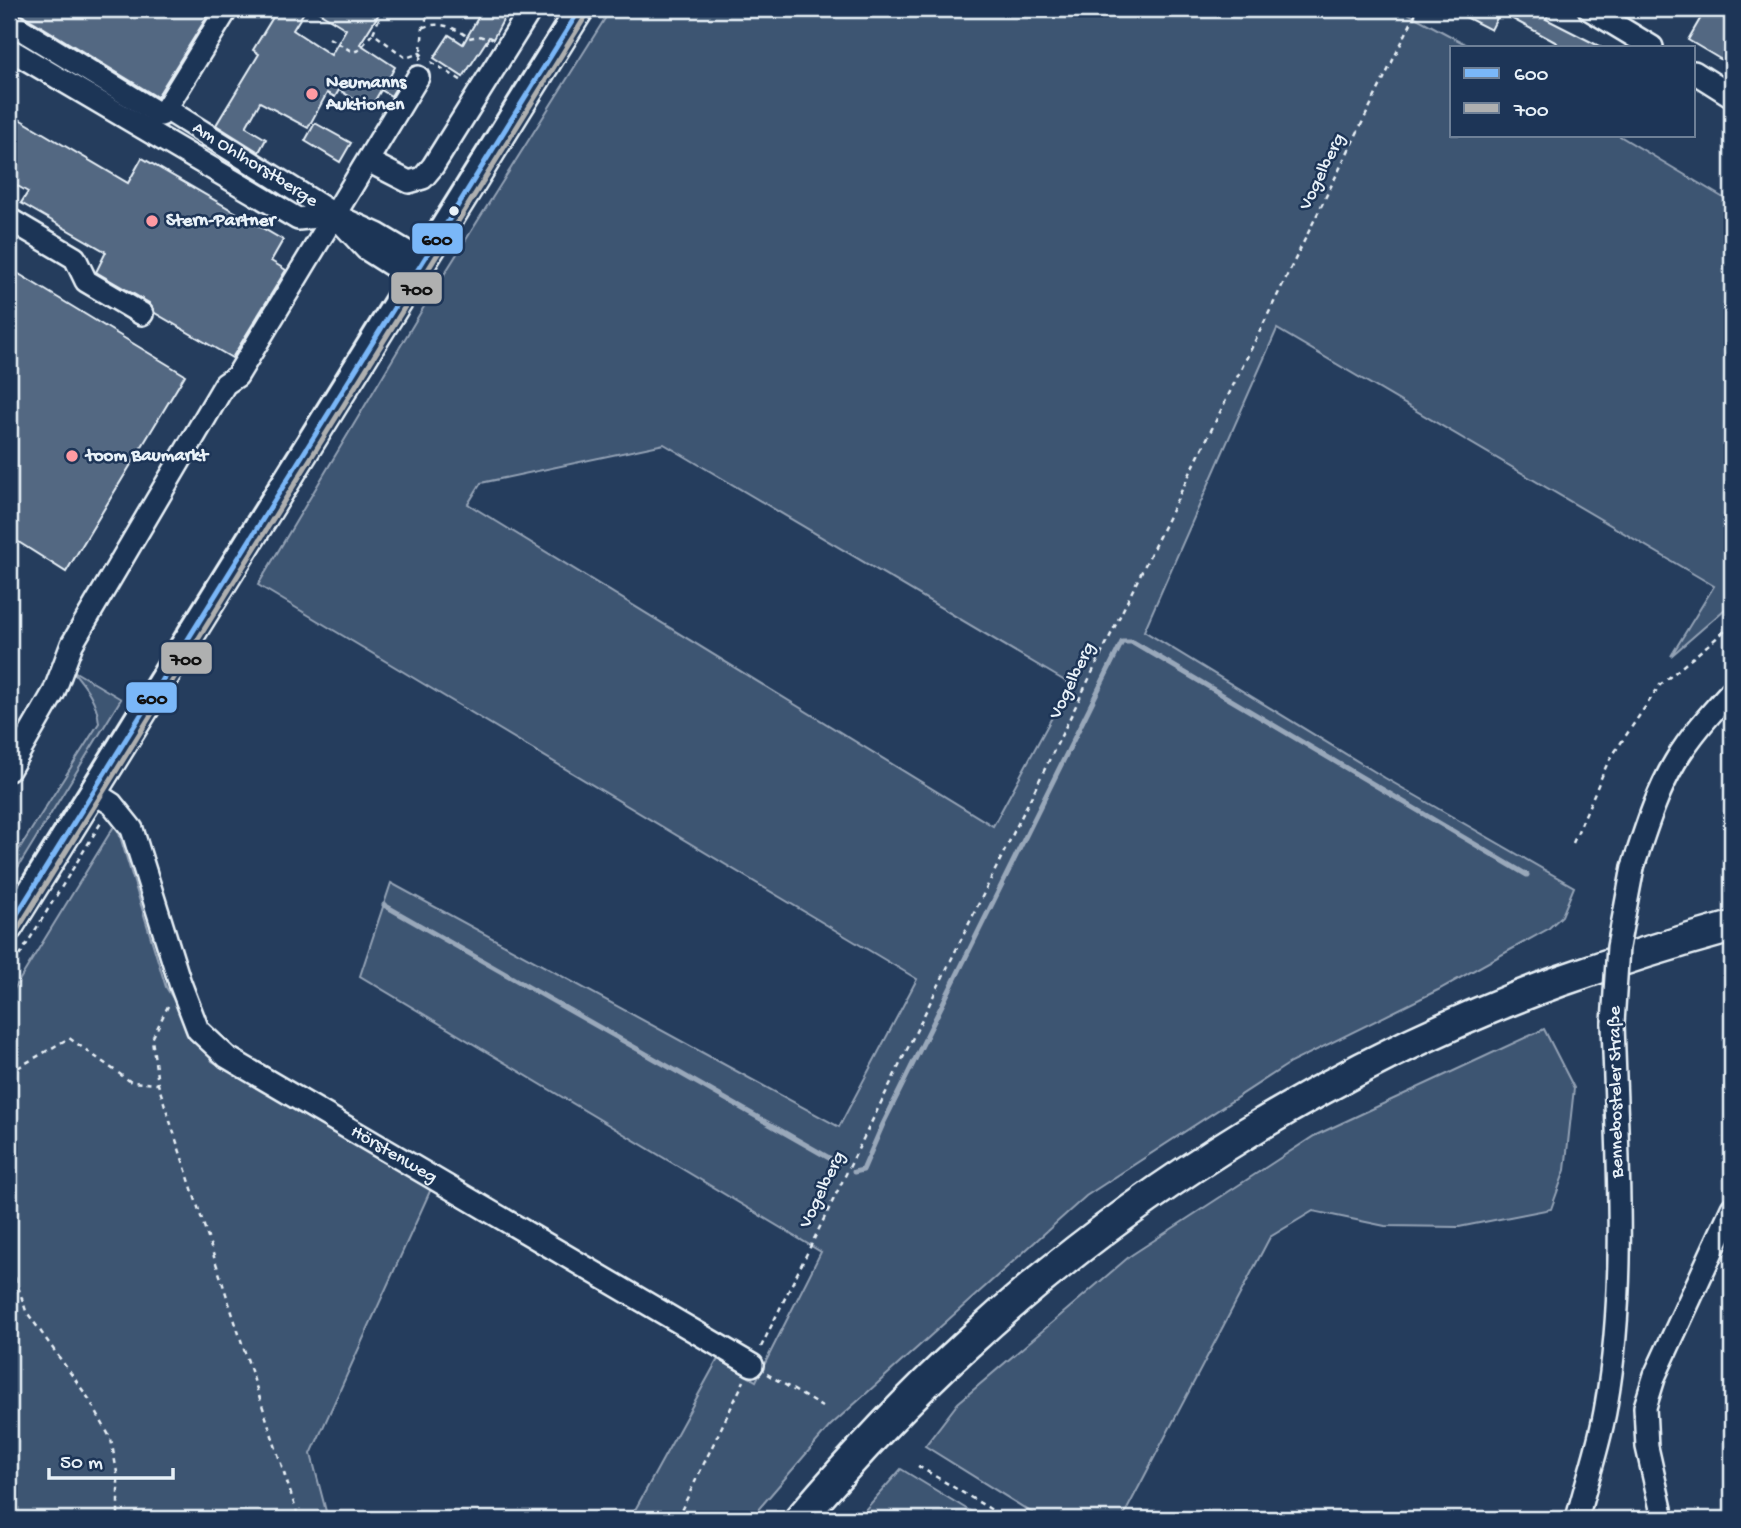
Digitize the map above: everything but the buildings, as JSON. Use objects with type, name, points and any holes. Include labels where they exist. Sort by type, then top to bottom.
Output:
[{"type":"highway","points":[[800,1519],[856,1453],[969,1341],[1104,1230],[1243,1136],[1354,1073],[1483,1012],[1558,982],[1657,948],[1732,927]]},
{"type":"main road","points":[[9,927],[103,798],[418,271],[580,9]]},
{"type":"street","points":[[9,22],[161,115],[171,110],[227,9]]},
{"type":"street","points":[[368,161],[409,182],[423,178],[531,9]]},
{"type":"street","points":[[1589,9],[1650,46]]},
{"type":"street","points":[[9,60],[14,52],[298,219],[335,215]]},
{"type":"street","points":[[1696,73],[1732,96]]},
{"type":"street","points":[[9,770],[54,692],[78,634],[225,384],[237,376],[418,78]]},
{"type":"street","name":"Am Ohlhorstberge","points":[[171,110],[335,215],[377,234],[418,271]]},
{"type":"street","points":[[9,219],[75,257],[86,281],[142,314]]},
{"type":"street","name":"Bennebosteler Straße","points":[[1577,1519],[1606,1406],[1617,1310],[1619,1218],[1613,1023],[1618,947],[1633,867],[1651,813],[1675,761],[1732,690]]},
{"type":"street","name":"Hörstenweg","points":[[103,798],[132,829],[180,983],[198,1030],[227,1057],[752,1365]]},
{"type":"street","points":[[1659,1519],[1661,1509],[1647,1447],[1645,1408],[1655,1375],[1732,1208]]},
{"type":"path","points":[[418,78],[423,28],[429,9]]},
{"type":"path","name":"Vogelberg","points":[[677,1519],[1418,9]]},
{"type":"path","points":[[329,38],[353,52],[359,50],[373,33],[379,19]]},
{"type":"path","points":[[423,28],[430,24],[448,27],[469,38],[486,38],[487,45]]},
{"type":"path","points":[[373,33],[406,58],[420,53]]},
{"type":"path","points":[[420,53],[452,76],[463,82],[468,80]]},
{"type":"path","points":[[1573,843],[1608,762],[1660,685],[1732,625]]},
{"type":"path","points":[[9,973],[103,798]]},
{"type":"path","points":[[180,983],[152,1039],[158,1084],[299,1519]]},
{"type":"path","points":[[9,1073],[69,1038],[131,1082],[158,1084]]},
{"type":"path","points":[[9,1258],[26,1311],[89,1399],[111,1439],[118,1478],[118,1519]]},
{"type":"path","points":[[752,1365],[822,1407]]},
{"type":"path","points":[[918,1466],[1007,1519]]},
{"type":"shaded area","points":[[611,9],[1400,9],[1469,46],[1450,46],[1450,136],[1620,136],[1732,203],[1732,603],[1671,656],[1714,586],[1277,329],[1144,631],[1385,778],[1574,887],[1562,916],[1548,929],[1438,990],[1290,1063],[1086,1196],[830,1426],[750,1519],[630,1519],[718,1359],[756,1381],[821,1252],[360,976],[391,883],[839,1127],[917,979],[258,585],[428,300]],"holes":[[[664,444],[1070,684],[993,826],[468,504],[481,483]]]},
{"type":"shaded area","points":[[72,670],[121,699],[9,882],[9,865],[99,723],[93,701]]},
{"type":"shaded area","points":[[116,823],[166,987],[212,1061],[431,1189],[311,1454],[328,1519],[9,1519],[9,997]]},
{"type":"shaded area","points":[[1544,1029],[1574,1088],[1565,1170],[1551,1209],[1459,1227],[1385,1226],[1313,1211],[1270,1237],[1122,1519],[1042,1519],[925,1446],[958,1403],[1130,1256],[1314,1136]]},
{"type":"shaded area","points":[[901,1469],[983,1519],[857,1519]]},
{"type":"waterway","points":[[854,1172],[863,1170],[883,1124],[1122,642],[1133,642],[1527,875]]},
{"type":"waterway","points":[[384,905],[838,1163]]},
{"type":"transit line","name":"600","points":[[9,927],[580,9]]},
{"type":"transit line","name":"700","points":[[16,932],[587,14]]},
{"type":"place","name":"Neumanns Auktionen","points":[[312,94]]},
{"type":"place","name":"Stern-Partner","points":[[152,221]]},
{"type":"place","name":"toom Baumarkt","points":[[72,456]]}]
